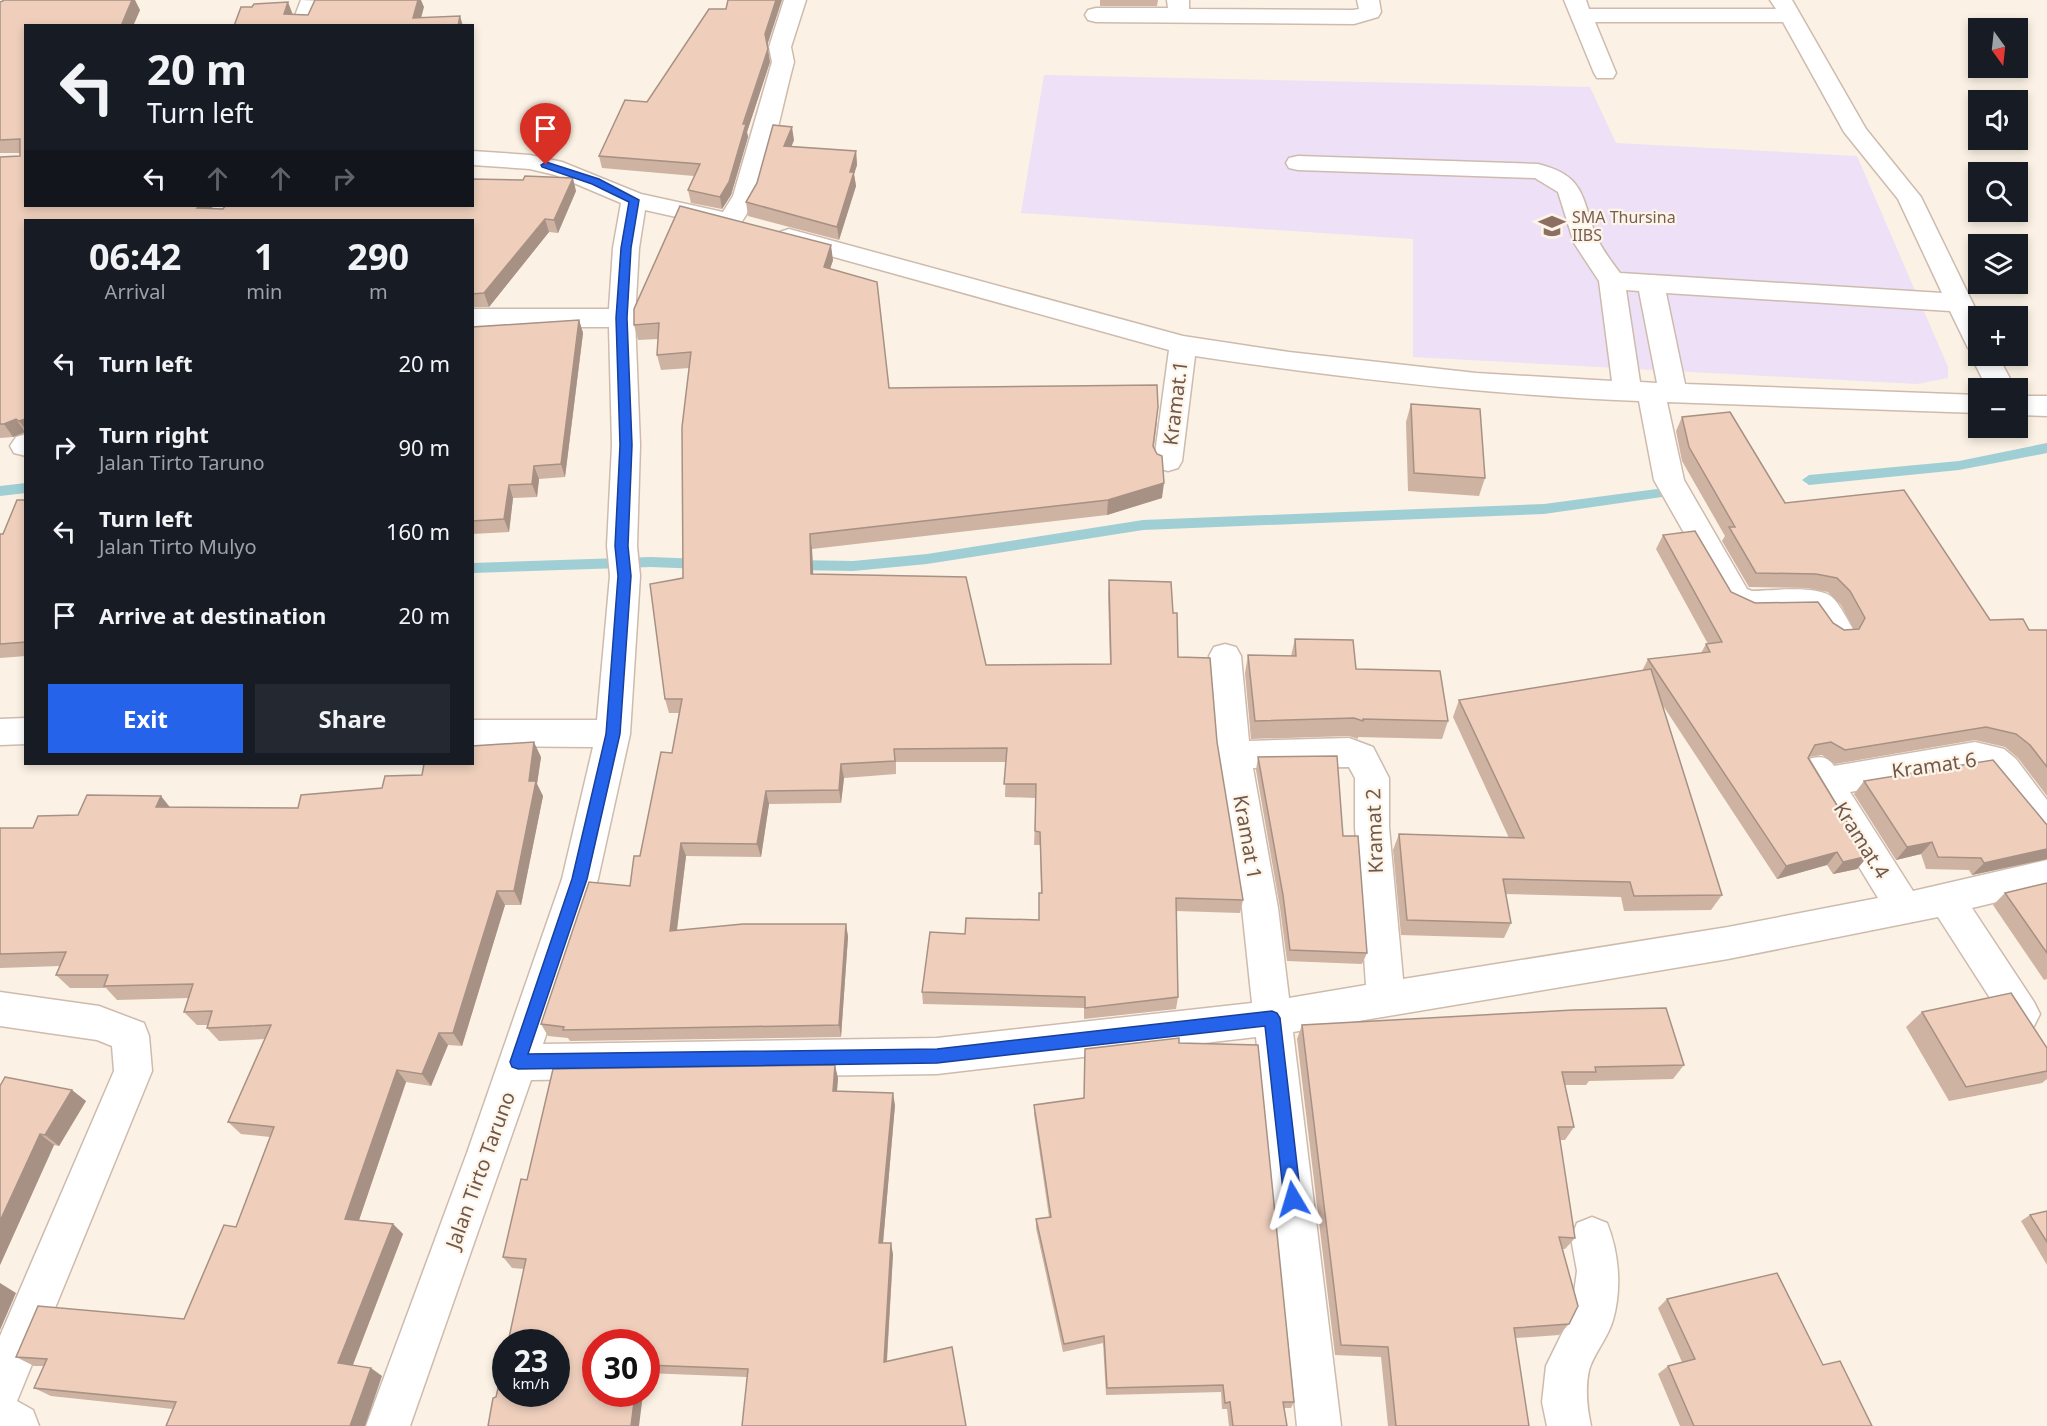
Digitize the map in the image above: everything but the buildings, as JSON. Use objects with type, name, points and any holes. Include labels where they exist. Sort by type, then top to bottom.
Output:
[{"type":"street","points":[[749,226],[745,196],[783,62],[780,47],[795,0]]},
{"type":"street","points":[[1096,15],[1178,8],[1354,17],[1370,12],[1368,0]]},
{"type":"street","points":[[303,24],[311,1]]},
{"type":"street","points":[[1605,73],[1578,7],[1785,8],[1856,132],[1909,197],[1968,320]]},
{"type":"street","points":[[474,158],[530,162],[562,168],[634,200],[749,226],[1183,345],[1416,377],[1650,392],[1968,404]]},
{"type":"street","points":[[1298,163],[1538,171],[1559,178],[1572,191],[1584,239],[1612,281],[1650,392],[1669,480],[1736,597],[1748,603],[1817,602],[1823,607],[1838,632]]},
{"type":"street","name":"Jalan Tirto Taruno","points":[[388,1426],[518,1062],[580,879],[613,734],[623,561],[626,445],[622,318],[626,248],[634,200]]},
{"type":"street","points":[[1612,281],[1960,303]]},
{"type":"street","points":[[1650,392],[1651,284]]},
{"type":"street","points":[[474,318],[622,318]]},
{"type":"street","name":"Kramat.1","points":[[1168,461],[1183,345]]},
{"type":"street","points":[[2028,406],[2047,406]]},
{"type":"street","name":"Kramat 1","points":[[1225,656],[1234,754],[1260,908],[1319,1426]]},
{"type":"street","points":[[0,732],[24,731]]},
{"type":"street","points":[[474,733],[613,734]]},
{"type":"street","name":"Kramat 2","points":[[1234,754],[1349,752],[1361,757],[1369,768],[1372,778],[1372,827],[1386,1000]]},
{"type":"street","name":"Kramat 6","points":[[1822,776],[1975,756],[1992,759],[2004,769],[2047,826]]},
{"type":"street","name":"Kramat.4","points":[[1822,776],[1904,909]]},
{"type":"street","points":[[518,1062],[937,1056],[1272,1018],[1728,943],[1904,909],[2047,875]]},
{"type":"street","points":[[1946,899],[2021,1014]]},
{"type":"street","points":[[0,1009],[99,1023],[130,1035],[133,1071],[0,1388]]},
{"type":"street","points":[[1569,1426],[1564,1402],[1568,1366],[1592,1319],[1598,1271],[1593,1238]]},
{"type":"street","points":[[0,1415],[8,1425],[16,1426]]},
{"type":"shaded area","name":"SMA Thursina IIBS","points":[[1044,75],[1590,87],[1616,143],[1857,156],[1948,367],[1948,378],[1917,384],[1413,357],[1413,239],[1021,213]]},
{"type":"waterway","points":[[1809,480],[1959,466],[2047,448]]},
{"type":"waterway","points":[[0,491],[24,488]]},
{"type":"waterway","points":[[795,565],[853,566],[927,559],[1143,525],[1544,509],[1657,494]]},
{"type":"waterway","points":[[474,568],[651,562],[702,564]]},
{"type":"place","name":"SMA Thursina IIBS","points":[[1552,226]]},
{"type":"route","points":[[546,165],[562,168],[634,200],[626,248],[622,318],[622,385],[626,445],[622,546],[625,576],[613,734],[580,879],[518,1062],[937,1056],[1272,1018],[1293,1199]]}]
